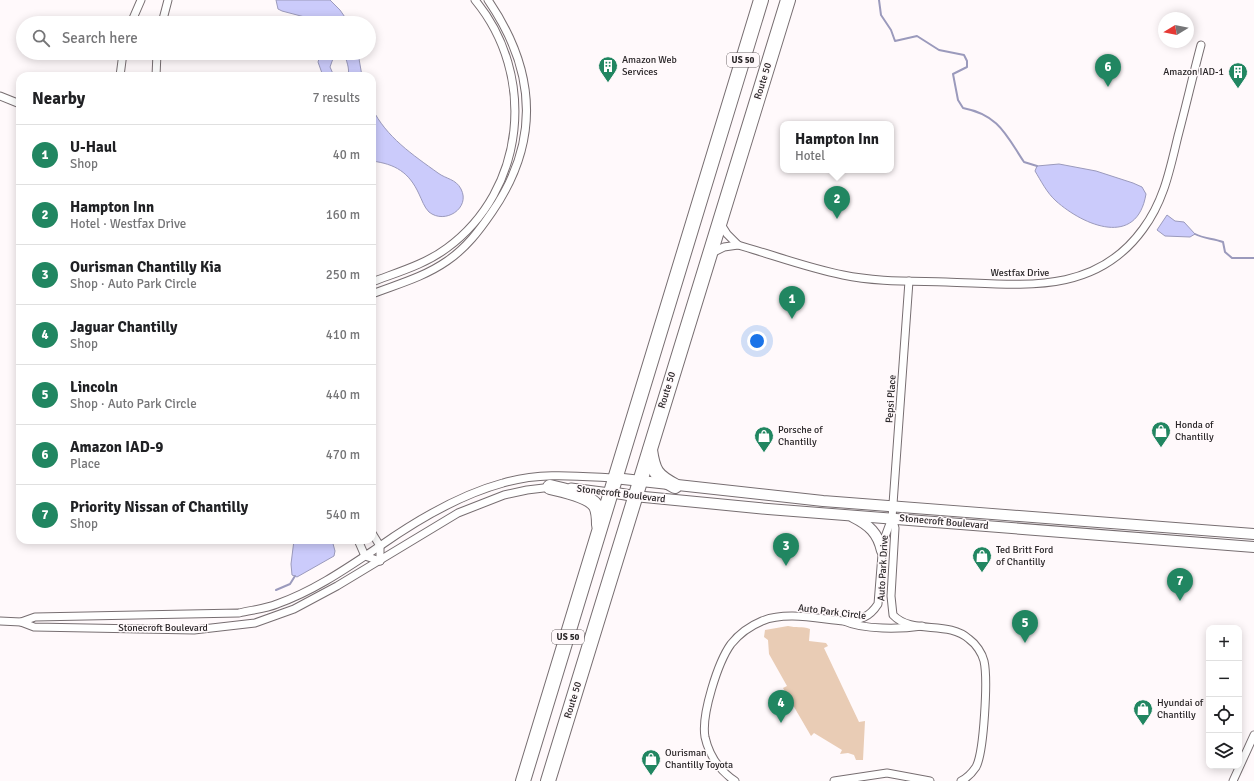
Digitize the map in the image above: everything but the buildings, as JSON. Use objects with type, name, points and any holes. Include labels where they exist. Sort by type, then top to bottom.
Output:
[{"type":"highway","name":"US 50","points":[[523,781],[573,621],[614,478],[761,0]]},
{"type":"highway","name":"Route 50","points":[[548,781],[634,496],[788,0]]},
{"type":"highway","points":[[650,447],[654,470],[661,478],[675,486]]},
{"type":"highway","points":[[550,487],[571,492],[589,500],[596,506],[599,528]]},
{"type":"main road","name":"Stonecroft Boulevard","points":[[614,478],[675,486],[892,506],[1254,534]]},
{"type":"main road","name":"Stonecroft Boulevard","points":[[610,492],[634,496],[768,509],[1254,547]]},
{"type":"main road","points":[[850,515],[872,529],[878,538],[882,551]]},
{"type":"street","points":[[134,16],[141,0]]},
{"type":"street","points":[[164,16],[168,0]]},
{"type":"street","points":[[376,281],[414,267],[447,248],[471,228],[499,185],[507,167],[513,146],[513,88],[505,55],[500,42],[492,25],[475,0]]},
{"type":"street","points":[[376,293],[422,276],[461,251],[476,236],[501,199],[515,170],[525,137],[526,98],[524,83],[515,47],[504,23],[488,0]]},
{"type":"street","name":"Westfax Drive","points":[[719,221],[727,234],[738,244],[843,275],[867,279],[1043,284],[1065,280],[1087,273],[1114,257],[1143,230],[1163,194],[1201,45]]},
{"type":"street","points":[[121,72],[122,60]]},
{"type":"street","points":[[156,72],[157,60]]},
{"type":"street","points":[[0,96],[16,102]]},
{"type":"street","name":"Westfax Drive","points":[[709,254],[717,249],[738,244]]},
{"type":"street","name":"Pepsi Place","points":[[892,518],[910,281]]},
{"type":"street","name":"Stonecroft Boulevard","points":[[0,622],[21,622],[35,617],[239,613],[290,599],[329,579],[380,546],[458,500],[504,482],[547,475],[614,478]]},
{"type":"street","name":"Stonecroft Boulevard","points":[[21,622],[34,627],[194,630],[254,623],[294,609],[380,561],[458,513],[504,495],[550,487],[575,487],[610,492]]},
{"type":"street","name":"Auto Park Drive","points":[[844,621],[865,618],[873,612],[878,604],[883,542],[892,518]]},
{"type":"street","name":"Auto Park Drive","points":[[892,518],[895,528],[891,611],[897,619],[904,623]]},
{"type":"street","points":[[360,544],[365,556],[380,561],[380,546],[376,540]]},
{"type":"street","name":"Auto Park Circle","points":[[735,781],[720,768],[714,760],[705,736],[704,725],[710,700],[726,653],[740,634],[771,618],[794,617],[844,621],[852,625],[904,629],[922,626]]},
{"type":"street","name":"Auto Park Circle","points":[[904,623],[948,629],[965,635],[977,647],[984,660],[986,680],[981,749],[976,767],[970,774],[960,781]]},
{"type":"street","points":[[1233,781],[1254,735]]},
{"type":"street","points":[[834,781],[887,773],[902,774],[930,781]]},
{"type":"shaded area","points":[[788,626],[810,629],[809,641],[826,643],[828,646],[824,648],[859,722],[865,721],[863,760],[856,760],[854,755],[848,753],[840,754],[842,750],[814,733],[811,736],[783,688],[787,686],[769,654],[768,640],[764,637],[765,630]]},
{"type":"water","points":[[276,0],[330,0],[344,16],[301,16],[278,9]]},
{"type":"water","points":[[319,60],[332,60],[330,67],[332,72],[322,72]]},
{"type":"water","points":[[346,60],[359,60],[361,72],[348,72]]},
{"type":"water","points":[[376,115],[392,137],[401,145],[438,173],[454,181],[459,186],[463,196],[459,208],[449,215],[442,217],[435,216],[424,206],[415,186],[406,175],[388,164],[376,162]]},
{"type":"water","points":[[1059,164],[1096,171],[1142,187],[1146,194],[1141,211],[1132,221],[1121,227],[1108,227],[1094,224],[1081,218],[1053,198],[1044,187],[1035,171],[1037,166]]},
{"type":"water","points":[[1167,215],[1175,221],[1184,222],[1195,234],[1190,237],[1165,236],[1157,230]]},
{"type":"water","points":[[294,544],[333,544],[335,551],[334,556],[297,577],[292,575],[291,564]]},
{"type":"waterway","points":[[879,0],[881,15],[891,30],[895,41],[917,36],[939,50],[964,55],[967,61],[967,67],[953,74],[958,100],[963,108],[975,111],[993,121],[1006,135],[1024,162],[1037,166]]},
{"type":"waterway","points":[[1195,234],[1223,242],[1225,252],[1232,258],[1254,258]]},
{"type":"waterway","points":[[276,590],[290,584],[295,576]]},
{"type":"place","name":"Amazon Web Services","points":[[608,83]]},
{"type":"place","name":"Amazon IAD-9","points":[[1108,87]]},
{"type":"place","name":"Amazon IAD-1","points":[[1238,89]]},
{"type":"place","name":"Hampton Inn","points":[[837,219]]},
{"type":"place","name":"U-Haul","points":[[792,319]]},
{"type":"place","name":"Honda of Chantilly","points":[[1161,448]]},
{"type":"place","name":"Porsche of Chantilly","points":[[764,453]]},
{"type":"place","name":"Ourisman Chantilly Kia","points":[[786,566]]},
{"type":"place","name":"Ted Britt Ford of Chantilly","points":[[982,573]]},
{"type":"place","name":"Priority Nissan of Chantilly","points":[[1180,601]]},
{"type":"place","name":"Lincoln","points":[[1025,643]]},
{"type":"place","name":"Jaguar Chantilly","points":[[781,723]]},
{"type":"place","name":"Hyundai of Chantilly","points":[[1143,726]]},
{"type":"place","name":"Ourisman Chantilly Toyota","points":[[651,776]]}]
